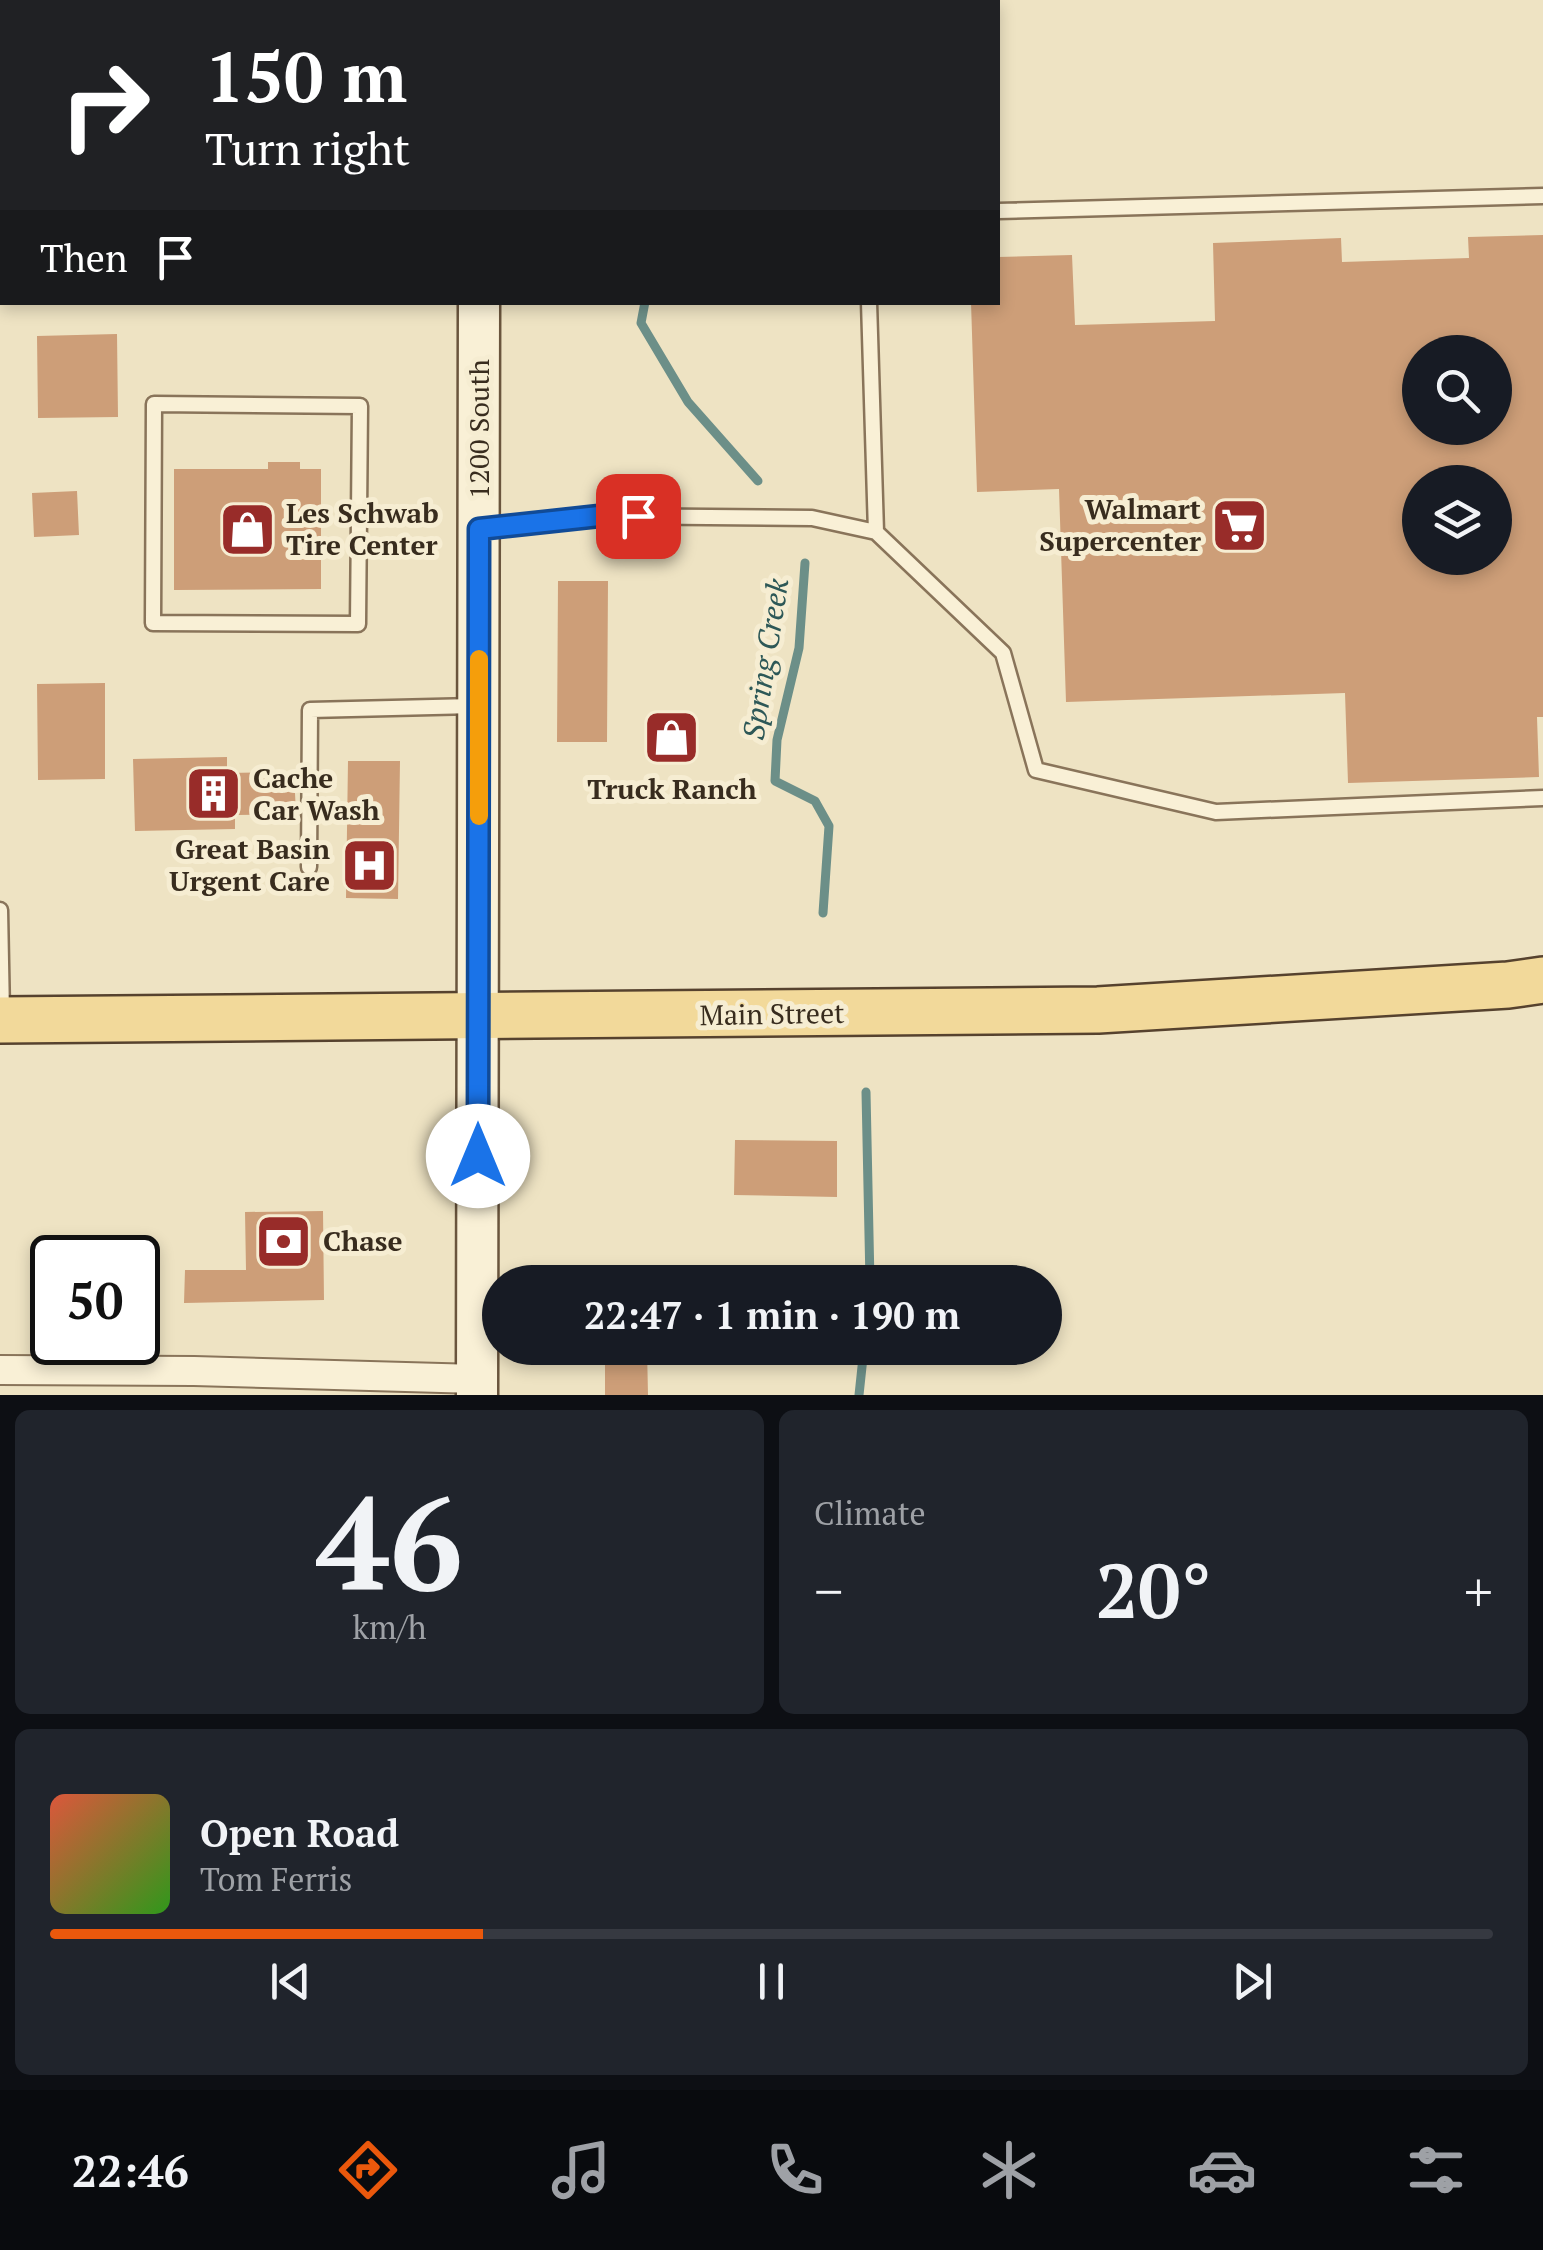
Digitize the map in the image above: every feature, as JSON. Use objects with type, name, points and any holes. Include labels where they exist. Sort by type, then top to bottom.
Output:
[{"type":"main road","name":"1200 South","points":[[477,1387],[480,305]]},
{"type":"main road","name":"Main Street","points":[[1,1020],[1098,1010],[1543,980]]},
{"type":"street","points":[[0,1370],[194,1371],[477,1387]]},
{"type":"lane","points":[[1000,211],[1543,196]]},
{"type":"lane","points":[[869,305],[876,532]]},
{"type":"lane","points":[[154,404],[360,406],[358,624],[152,622],[154,404]]},
{"type":"lane","points":[[479,529],[599,516],[812,518],[876,532],[1004,653],[1036,770],[1216,812],[1543,798]]},
{"type":"lane","points":[[309,867],[310,710],[480,706]]},
{"type":"lane","points":[[0,910],[1,1020]]},
{"type":"building","name":"Walmart Supercenter","points":[[1543,235],[1543,717],[1537,717],[1539,777],[1348,783],[1345,693],[1066,702],[1059,489],[977,492],[971,305],[1000,305],[1000,257],[1072,255],[1075,325],[1215,321],[1213,243],[1341,238],[1342,262],[1469,258],[1468,237]]},
{"type":"building","points":[[117,334],[118,417],[38,418],[37,336]]},
{"type":"building","name":"Les Schwab Tire Center","points":[[268,462],[300,462],[300,469],[321,469],[321,589],[174,590],[174,469],[268,469]]},
{"type":"building","points":[[77,491],[79,535],[34,537],[32,493]]},
{"type":"building","points":[[558,581],[608,581],[607,742],[557,742]]},
{"type":"building","points":[[105,683],[105,779],[38,780],[37,684]]},
{"type":"building","name":"Cache Car Wash","points":[[227,757],[227,773],[294,772],[296,814],[235,815],[235,829],[135,831],[133,759]]},
{"type":"building","points":[[348,761],[400,761],[398,899],[346,898]]},
{"type":"building","points":[[735,1140],[837,1141],[837,1197],[734,1195]]},
{"type":"building","name":"Chase","points":[[323,1211],[324,1300],[184,1303],[185,1270],[246,1270],[245,1212]]},
{"type":"building","points":[[605,1365],[647,1365],[648,1395],[605,1395]]},
{"type":"waterway","name":"Spring Creek","points":[[644,305],[641,323],[688,402],[758,481]]},
{"type":"waterway","name":"Spring Creek","points":[[805,563],[799,648],[777,740],[775,781],[815,801],[829,826],[823,913]]},
{"type":"waterway","name":"Spring Creek","points":[[866,1092],[870,1265]]},
{"type":"waterway","name":"Spring Creek","points":[[859,1395],[862,1365]]},
{"type":"slow traffic","points":[[479,659],[479,816]]},
{"type":"place","name":"Walmart Supercenter","points":[[1240,525]]},
{"type":"place","name":"Les Schwab Tire Center","points":[[247,529]]},
{"type":"place","name":"Truck Ranch","points":[[672,738]]},
{"type":"place","name":"Cache Car Wash","points":[[214,794]]},
{"type":"place","name":"Great Basin Urgent Care","points":[[369,865]]},
{"type":"place","name":"Chase","points":[[284,1241]]},
{"type":"route","points":[[478,1156],[479,529],[599,516],[638,516]]}]
